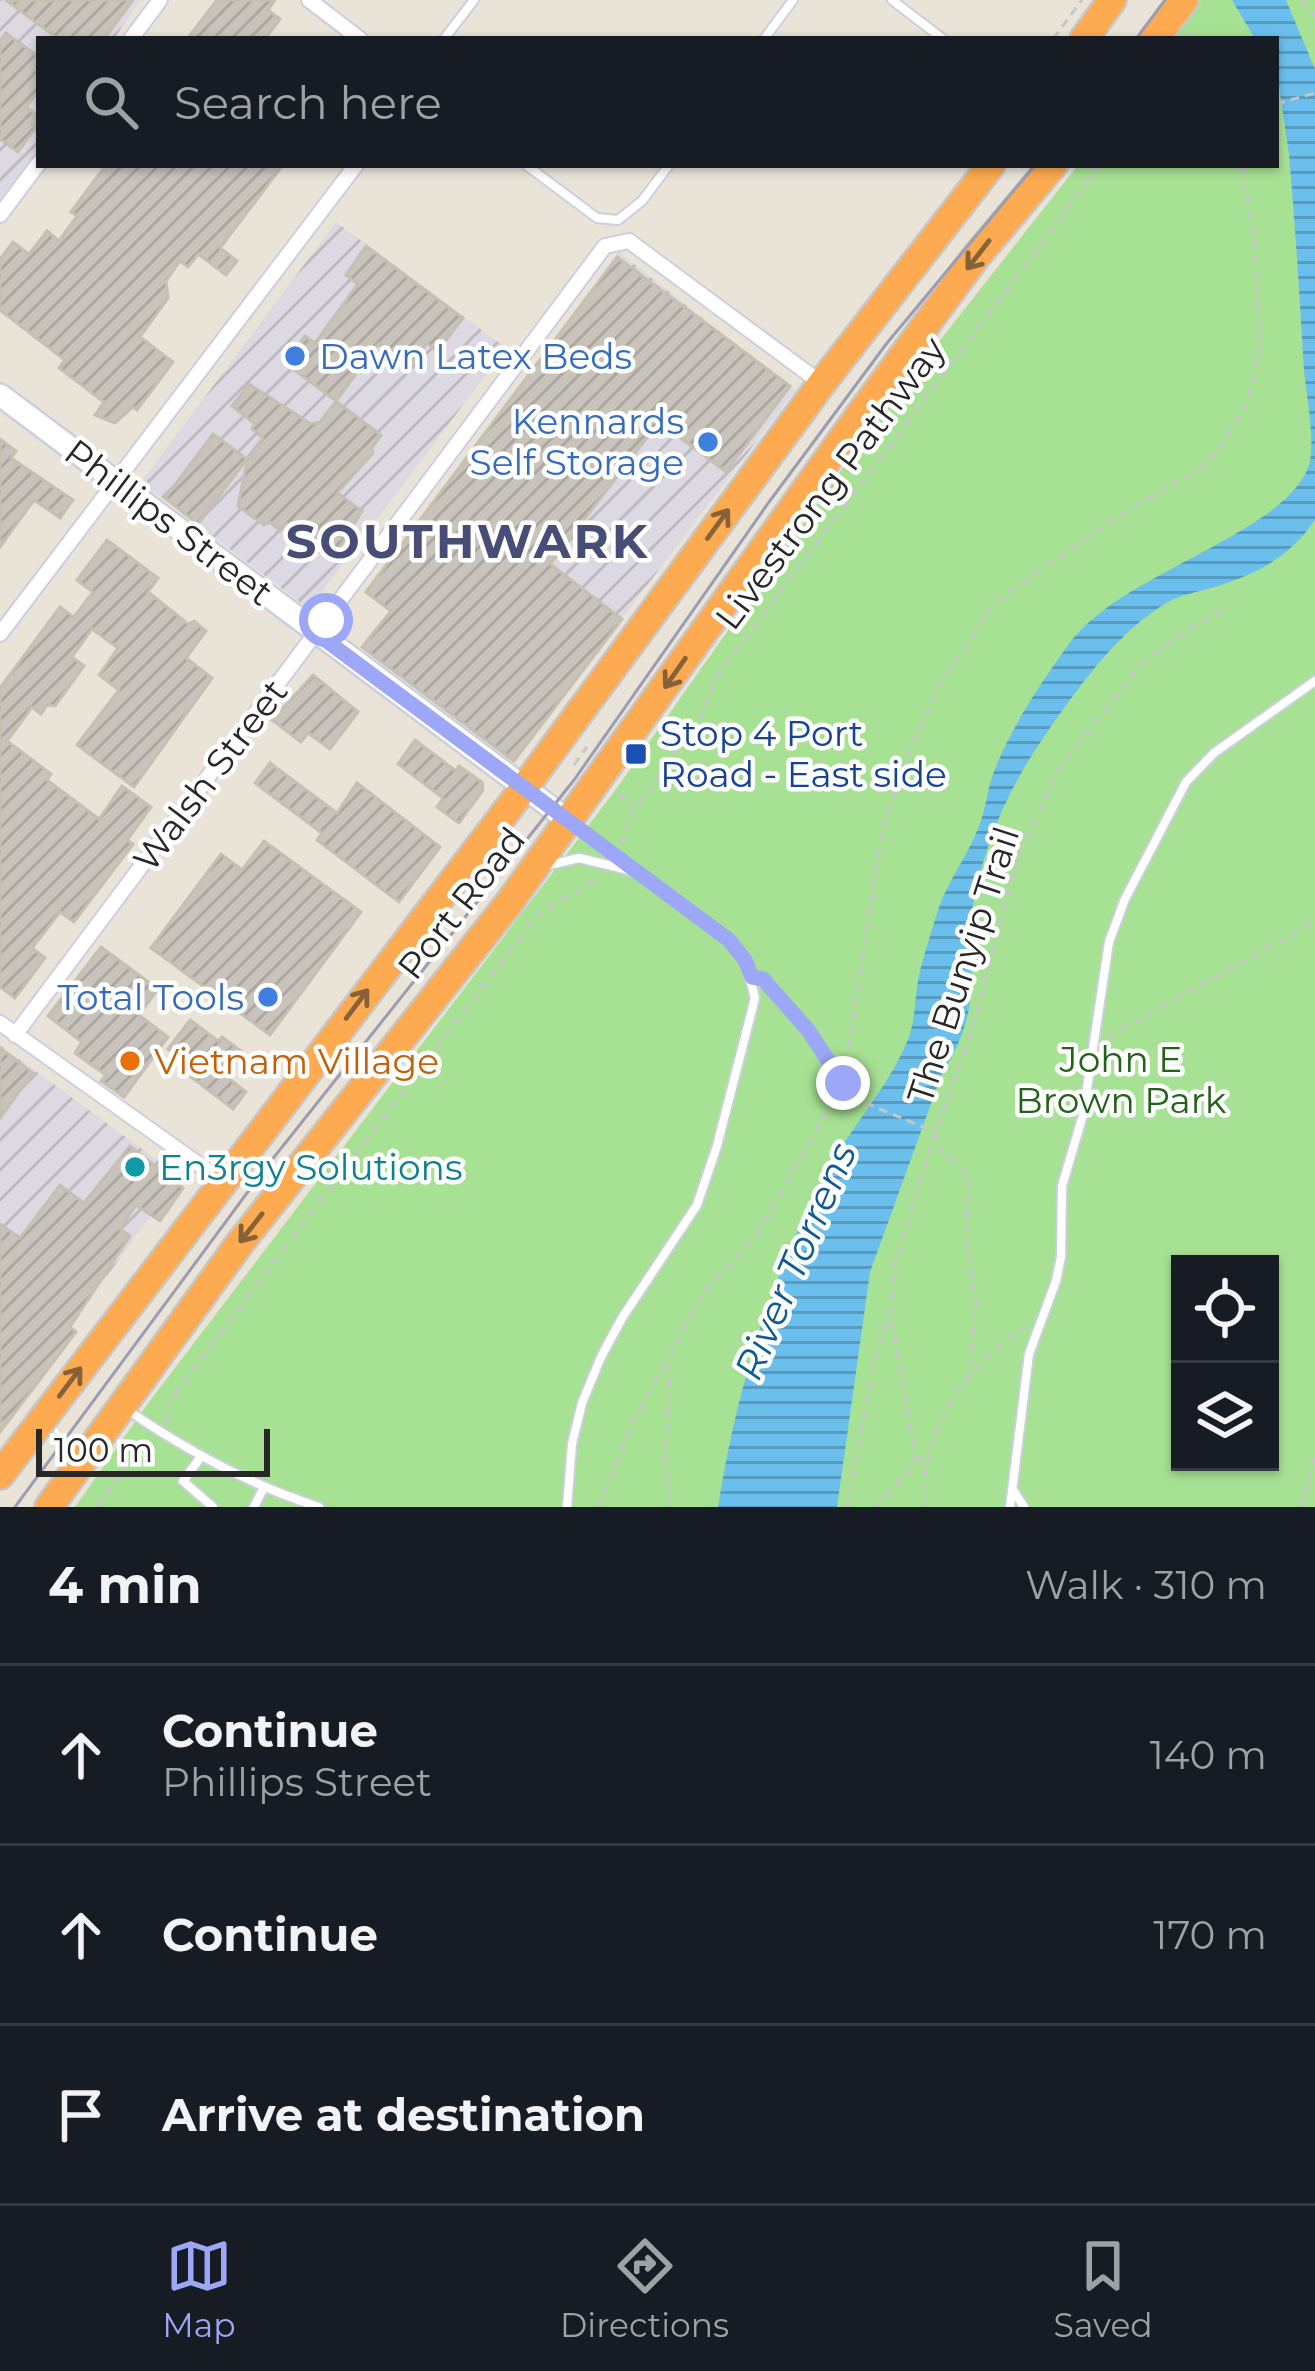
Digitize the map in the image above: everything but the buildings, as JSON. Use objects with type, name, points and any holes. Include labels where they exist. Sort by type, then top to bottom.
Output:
[{"type":"highway","points":[[1086,36],[1112,0]]},
{"type":"highway","points":[[1156,36],[1184,0]]},
{"type":"highway","name":"Port Road","points":[[0,1475],[989,168]]},
{"type":"highway","name":"Port Road","points":[[49,1507],[240,1243],[532,872],[975,258],[1050,168]]},
{"type":"street","points":[[133,36],[160,0]]},
{"type":"street","points":[[309,0],[356,36]]},
{"type":"street","points":[[0,215],[36,167]]},
{"type":"street","points":[[0,634],[354,168]]},
{"type":"street","name":"Walsh Street","points":[[15,1035],[604,246],[629,241],[822,383]]},
{"type":"street","name":"Phillips Street","points":[[0,395],[569,821]]},
{"type":"street","points":[[0,1024],[222,1181]]},
{"type":"lane","points":[[447,36],[474,0]]},
{"type":"lane","points":[[766,36],[793,0]]},
{"type":"lane","points":[[892,0],[939,36]]},
{"type":"lane","points":[[530,168],[597,218],[618,220],[642,201],[667,168]]},
{"type":"lane","points":[[1010,1507],[1029,1354],[1061,1257],[1062,1186],[1083,1115],[1109,942],[1125,899],[1186,782],[1214,753],[1315,681]]},
{"type":"lane","points":[[567,1507],[572,1444],[582,1403],[622,1318],[697,1205],[737,1076],[755,998],[745,960],[729,940],[569,821]]},
{"type":"lane","points":[[532,872],[579,858],[631,870],[656,883]]},
{"type":"lane","points":[[123,1406],[200,1458],[319,1507]]},
{"type":"lane","points":[[200,1458],[183,1481],[214,1507]]},
{"type":"lane","points":[[254,1507],[264,1487]]},
{"type":"lane","points":[[1012,1488],[1024,1507]]},
{"type":"path","points":[[1056,36],[1082,0]]},
{"type":"path","points":[[1302,0],[1315,16]]},
{"type":"path","points":[[1279,103],[1315,93]]},
{"type":"path","name":"Livestrong Pathway","points":[[621,841],[636,807],[702,714],[718,674],[1098,168]]},
{"type":"path","points":[[599,1507],[634,1418],[700,1298],[760,1228],[843,1083],[882,830],[904,762],[957,655],[981,617],[1005,593],[1112,520],[1200,468],[1228,436],[1247,403],[1260,352],[1255,242],[1242,168]]},
{"type":"path","name":"The Bunyip Trail","points":[[890,1309],[895,1264],[987,982],[1009,886],[1029,832],[1058,772],[1141,664],[1229,606]]},
{"type":"path","points":[[574,765],[586,747]]},
{"type":"path","points":[[616,793],[636,807]]},
{"type":"path","points":[[96,1507],[171,1414],[170,1400],[532,922],[545,906],[588,885],[601,868]]},
{"type":"path","points":[[1095,1043],[1315,921]]},
{"type":"path","points":[[752,977],[763,979],[780,995],[856,1099],[935,1132],[942,1150],[969,1176],[966,1241],[976,1302],[969,1375]]},
{"type":"path","points":[[890,1309],[916,1462]]},
{"type":"path","points":[[847,1507],[875,1357],[890,1309]]},
{"type":"path","points":[[925,1507],[924,1477],[931,1448],[969,1375],[995,1346],[1040,1319]]},
{"type":"path","points":[[671,1354],[665,1461],[671,1507]]},
{"type":"path","points":[[875,1507],[931,1448]]},
{"type":"path","points":[[1301,1507],[1315,1458]]},
{"type":"shaded area","points":[[0,0],[140,0],[116,36],[36,36],[36,159],[0,213]]},
{"type":"shaded area","points":[[336,222],[506,348],[309,609],[141,482]]},
{"type":"shaded area","points":[[619,252],[795,391],[526,744],[500,750],[363,643],[390,611],[366,592]]},
{"type":"shaded area","points":[[0,1045],[179,1176],[0,1425]]},
{"type":"green space","name":"John E Brown Park","points":[[1201,0],[1315,0],[1315,1507],[75,1507],[149,1402],[614,792],[871,428],[1076,168],[1279,168],[1279,36],[1176,36]]},
{"type":"water","name":"River Torrens","points":[[1232,0],[1286,0],[1315,69],[1315,520],[1270,563],[1173,600],[1131,629],[1081,685],[1016,781],[976,888],[971,990],[963,1031],[941,1076],[870,1272],[837,1507],[718,1507],[746,1378],[788,1252],[826,1173],[907,1042],[938,910],[978,829],[995,769],[1019,720],[1069,644],[1093,618],[1272,510],[1296,487],[1310,462],[1279,36],[1253,36]]},
{"type":"tram line","points":[[1138,36],[1165,0]]},
{"type":"tram line","points":[[15,1507],[267,1166],[574,780],[887,343],[1033,168]]},
{"type":"place","name":"Dawn Latex Beds","points":[[295,356]]},
{"type":"place","name":"Kennards Self Storage","points":[[708,442]]},
{"type":"place","name":"Stop 4 Port Road - East side","points":[[636,754]]},
{"type":"place","name":"Total Tools","points":[[268,997]]},
{"type":"place","name":"Vietnam Village","points":[[130,1061]]},
{"type":"place","name":"En3rgy Solutions","points":[[135,1167]]},
{"type":"district","name":"SOUTHWARK","points":[[468,541]]},
{"type":"route","points":[[326,620],[316,633],[729,940],[752,977],[763,979],[780,995],[808,1030],[843,1083]]}]
